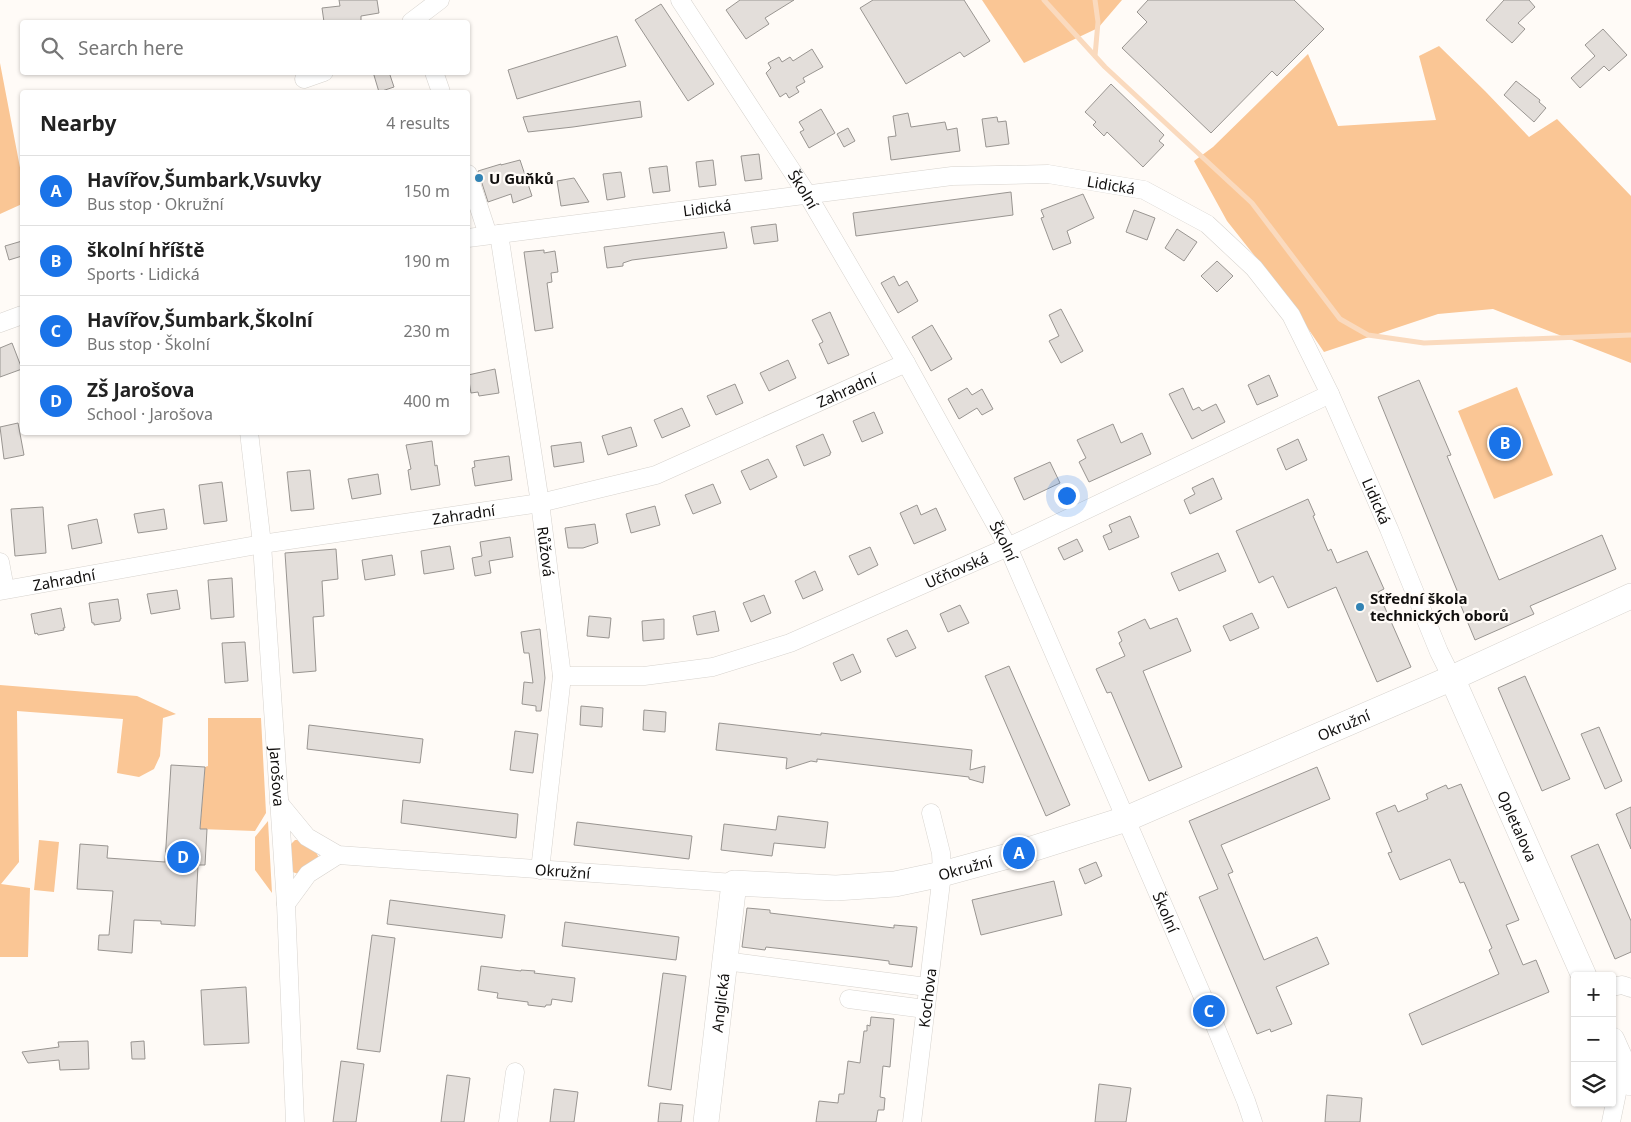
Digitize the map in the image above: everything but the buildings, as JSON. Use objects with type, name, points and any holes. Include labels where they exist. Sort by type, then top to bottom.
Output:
[{"type":"street","points":[[416,20],[440,0]]},
{"type":"street","name":"Školní","points":[[680,0],[807,194],[906,363],[1008,547],[1226,1051],[1253,1122]]},
{"type":"street","points":[[304,79],[315,75]]},
{"type":"street","points":[[435,75],[439,90]]},
{"type":"street","name":"Lidická","points":[[470,238],[952,176],[1048,174],[1144,190],[1207,224],[1254,268],[1291,315],[1330,394],[1452,678]]},
{"type":"street","points":[[470,179],[493,235]]},
{"type":"street","name":"Růžová","points":[[493,235],[540,502],[562,676],[540,870]]},
{"type":"street","points":[[0,323],[20,316]]},
{"type":"street","name":"Zahradní","points":[[3,590],[262,544],[540,502],[656,475],[906,363]]},
{"type":"street","name":"Učňovská","points":[[562,676],[644,676],[714,667],[790,643],[1008,547],[1330,394]]},
{"type":"street","name":"Jarošova","points":[[249,435],[262,544],[286,904],[295,1122]]},
{"type":"street","points":[[0,562],[3,590]]},
{"type":"street","name":"Okružní","points":[[278,802],[308,837],[338,855],[734,883],[836,888],[895,884],[942,874],[1020,853],[1126,819],[1452,678],[1631,596]]},
{"type":"street","name":"Opletalova","points":[[1452,678],[1582,972]]},
{"type":"street","name":"Kochova","points":[[912,1122],[942,874],[941,853],[931,813]]},
{"type":"street","points":[[286,904],[308,874],[338,855]]},
{"type":"street","name":"Anglická","points":[[706,1122],[734,883]]},
{"type":"street","points":[[725,961],[927,987]]},
{"type":"street","points":[[1616,986],[1622,985],[1631,988]]},
{"type":"street","points":[[849,1000],[925,1009]]},
{"type":"street","points":[[1611,1122],[1627,1074],[1616,1049]]},
{"type":"street","points":[[508,1122],[515,1072]]},
{"type":"shaded area","points":[[982,0],[1122,0],[1098,28],[1024,63]]},
{"type":"shaded area","points":[[1439,46],[1529,137],[1557,119],[1631,196],[1631,363],[1493,309],[1438,314],[1324,352],[1281,289],[1227,221],[1194,161],[1213,147],[1308,54],[1338,126],[1436,120],[1419,56]]},
{"type":"shaded area","points":[[0,63],[20,168],[20,205],[0,214]]},
{"type":"shaded area","points":[[1517,387],[1553,475],[1494,499],[1458,411]]},
{"type":"shaded area","points":[[0,685],[137,696],[176,714],[163,718],[160,756],[154,769],[139,777],[117,773],[123,719],[17,711],[19,862],[1,884],[30,888],[28,957],[0,957]]},
{"type":"shaded area","points":[[208,718],[261,718],[266,813],[255,831],[200,829],[205,767],[208,766]]},
{"type":"shaded area","points":[[268,821],[272,893],[255,870],[255,837]]},
{"type":"shaded area","points":[[39,840],[59,842],[54,892],[34,890]]},
{"type":"shaded area","points":[[295,840],[311,846],[317,853],[319,861],[299,874],[292,872],[289,846]]},
{"type":"waterway","points":[[1044,0],[1105,67],[1252,203],[1340,319],[1368,335],[1424,343],[1631,335]]},
{"type":"waterway","points":[[1095,0],[1098,22],[1095,56]]},
{"type":"place","name":"U Guňků","points":[[479,178]]},
{"type":"place","name":"školní hříště","points":[[1505,443]]},
{"type":"place","name":"Střední škola technických oborů","points":[[1360,607]]},
{"type":"place","name":"Havířov,Šumbark,Vsuvky","points":[[1019,853]]},
{"type":"place","name":"ZŠ Jarošova","points":[[183,857]]},
{"type":"place","name":"Havířov,Šumbark,Školní","points":[[1209,1011]]}]
